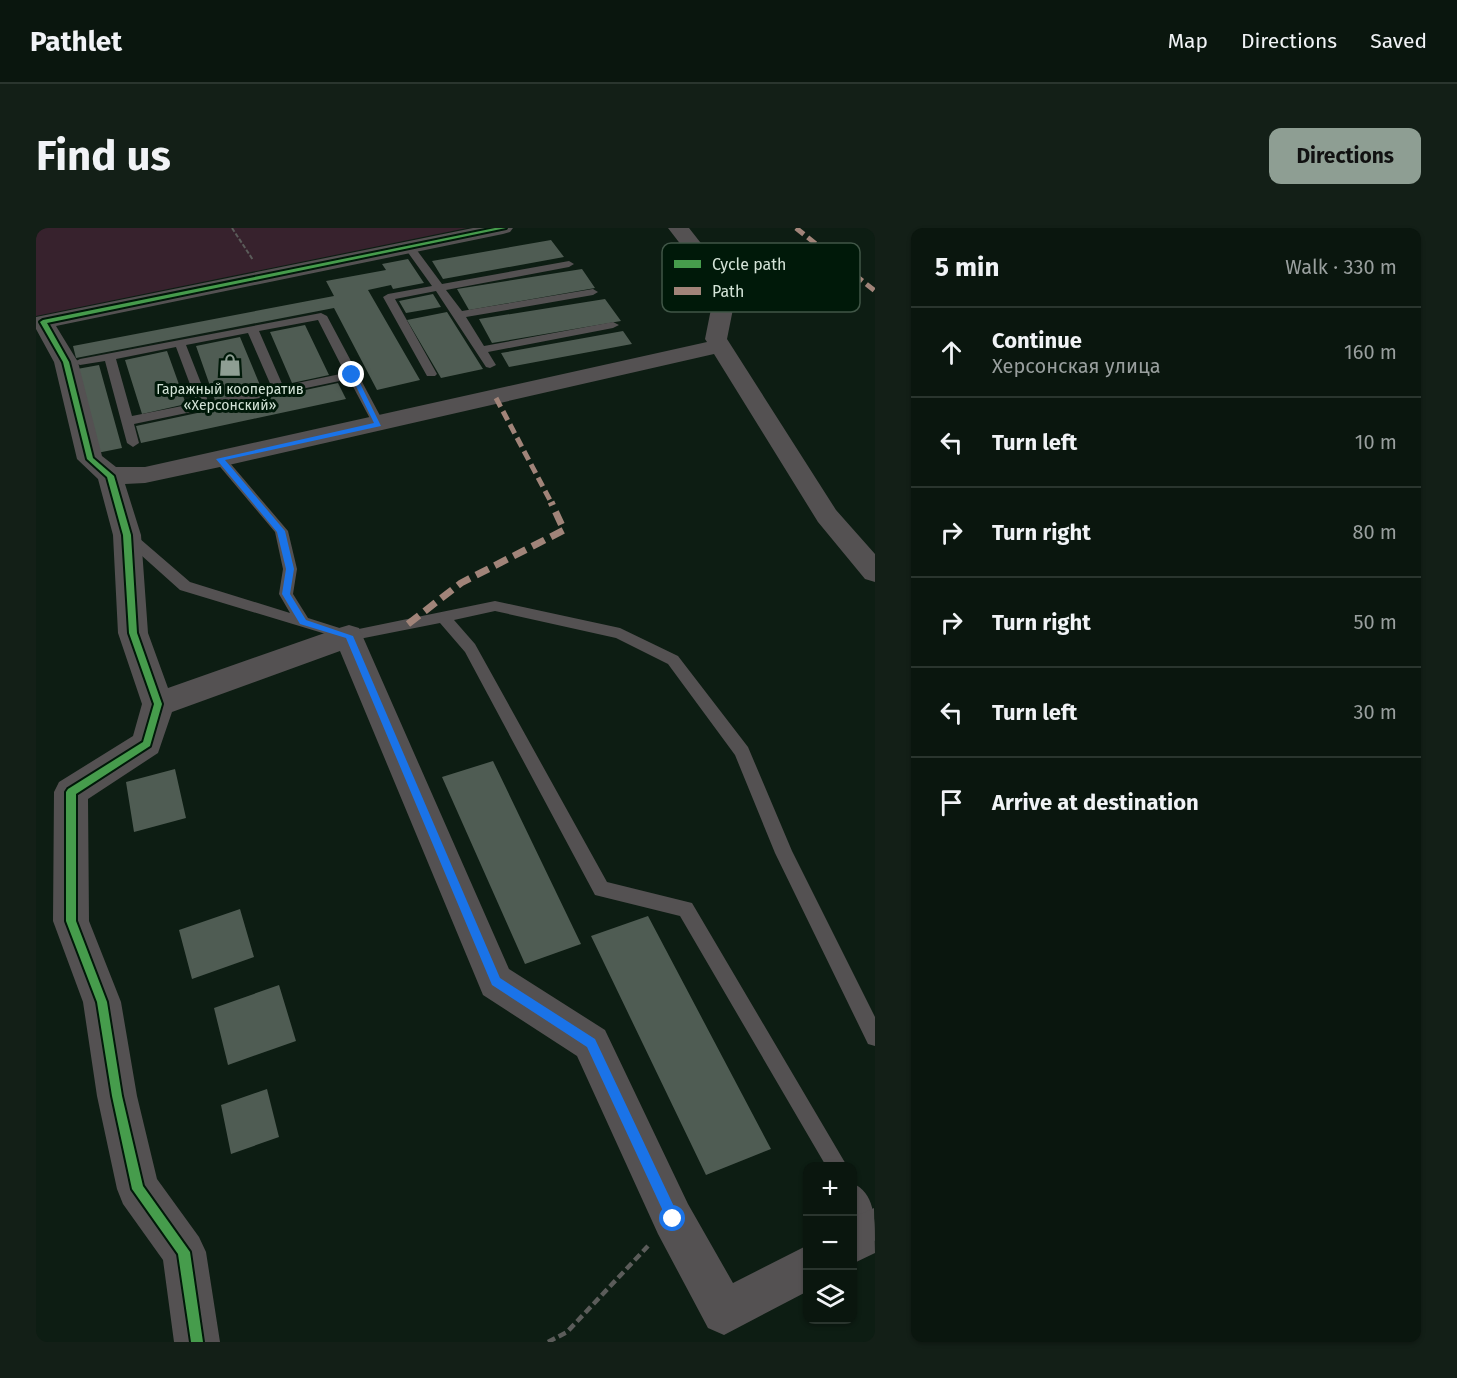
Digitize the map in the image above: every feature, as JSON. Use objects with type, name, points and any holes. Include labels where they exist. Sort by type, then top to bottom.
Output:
[{"type":"street","points":[[197,1342],[184,1252],[138,1189],[117,1096],[102,1002],[71,921],[71,792],[147,744],[158,704],[133,633],[127,535],[110,476],[90,459],[66,362],[39,322],[503,228]]},
{"type":"street","points":[[678,228],[690,243]]},
{"type":"street","points":[[721,312],[716,339],[720,346],[827,516],[875,572]]},
{"type":"street","points":[[110,476],[145,475],[720,346]]},
{"type":"street","points":[[158,704],[349,636],[496,982],[591,1043],[673,1219],[724,1312],[803,1269]]},
{"type":"street","points":[[857,1239],[875,1230]]},
{"type":"lane","points":[[409,247],[459,315],[490,365]]},
{"type":"lane","points":[[432,374],[388,297],[569,264]]},
{"type":"lane","points":[[459,315],[593,292]]},
{"type":"lane","points":[[80,362],[321,316],[379,424]]},
{"type":"lane","points":[[480,350],[613,325]]},
{"type":"lane","points":[[252,329],[279,390]]},
{"type":"lane","points":[[180,343],[204,406]]},
{"type":"lane","points":[[110,357],[133,443]]},
{"type":"lane","points":[[128,422],[352,375]]},
{"type":"lane","points":[[220,459],[281,531],[290,569],[286,594],[303,622]]},
{"type":"lane","points":[[127,535],[184,586],[349,636],[495,606],[620,633],[673,660],[742,752],[784,854],[875,1037]]},
{"type":"lane","points":[[443,616],[470,648],[601,889],[686,909],[834,1162]]},
{"type":"lane","points":[[857,1201],[875,1230]]},
{"type":"path","points":[[232,228],[266,277]]},
{"type":"path","points":[[548,1342],[567,1332],[673,1219]]},
{"type":"shaded area","points":[[36,228],[467,228],[36,316]]},
{"type":"building","points":[[551,240],[564,257],[443,279],[432,261]]},
{"type":"building","points":[[408,259],[424,283],[393,289],[391,285],[368,290],[420,380],[377,390],[334,308],[76,358],[73,346],[334,296],[326,281],[386,270],[382,264]]},
{"type":"building","points":[[582,269],[595,288],[469,310],[457,289]]},
{"type":"building","points":[[433,294],[441,307],[406,313],[399,301]]},
{"type":"building","points":[[605,299],[621,321],[492,343],[479,319]]},
{"type":"building","points":[[447,312],[483,369],[441,378],[407,320]]},
{"type":"building","points":[[305,325],[329,375],[292,383],[270,332]]},
{"type":"building","points":[[623,331],[632,344],[509,367],[501,353]]},
{"type":"building","points":[[240,337],[262,390],[215,400],[196,346]]},
{"type":"building","points":[[167,351],[186,404],[142,414],[125,360]]},
{"type":"building","points":[[99,365],[122,448],[97,453],[77,369]]},
{"type":"building","points":[[338,383],[346,399],[141,443],[136,426]]},
{"type":"building","points":[[493,761],[581,944],[525,964],[442,777]]},
{"type":"building","points":[[175,769],[186,818],[134,832],[126,782]]},
{"type":"building","points":[[240,909],[254,957],[192,979],[179,930]]},
{"type":"building","points":[[648,916],[771,1149],[706,1175],[591,936]]},
{"type":"building","points":[[279,985],[296,1041],[228,1065],[214,1008]]},
{"type":"building","points":[[267,1089],[279,1137],[231,1154],[221,1105]]},
{"type":"marked path","points":[[796,228],[815,243]]},
{"type":"marked path","points":[[860,279],[875,291]]},
{"type":"marked path","points":[[408,624],[461,583],[564,530],[541,479],[496,398]]},
{"type":"cycle path","points":[[197,1342],[184,1252],[138,1189],[117,1096],[102,1002],[71,921],[71,792],[147,744],[158,704],[133,633],[127,535],[110,476],[90,459],[66,362],[43,322],[503,228]]},
{"type":"place","name":"Гаражный кооператив «Херсонский»","points":[[230,365]]},
{"type":"route","points":[[352,375],[379,424],[220,459],[281,531],[290,569],[286,594],[303,622],[349,636],[496,982],[591,1043],[673,1219]]}]
